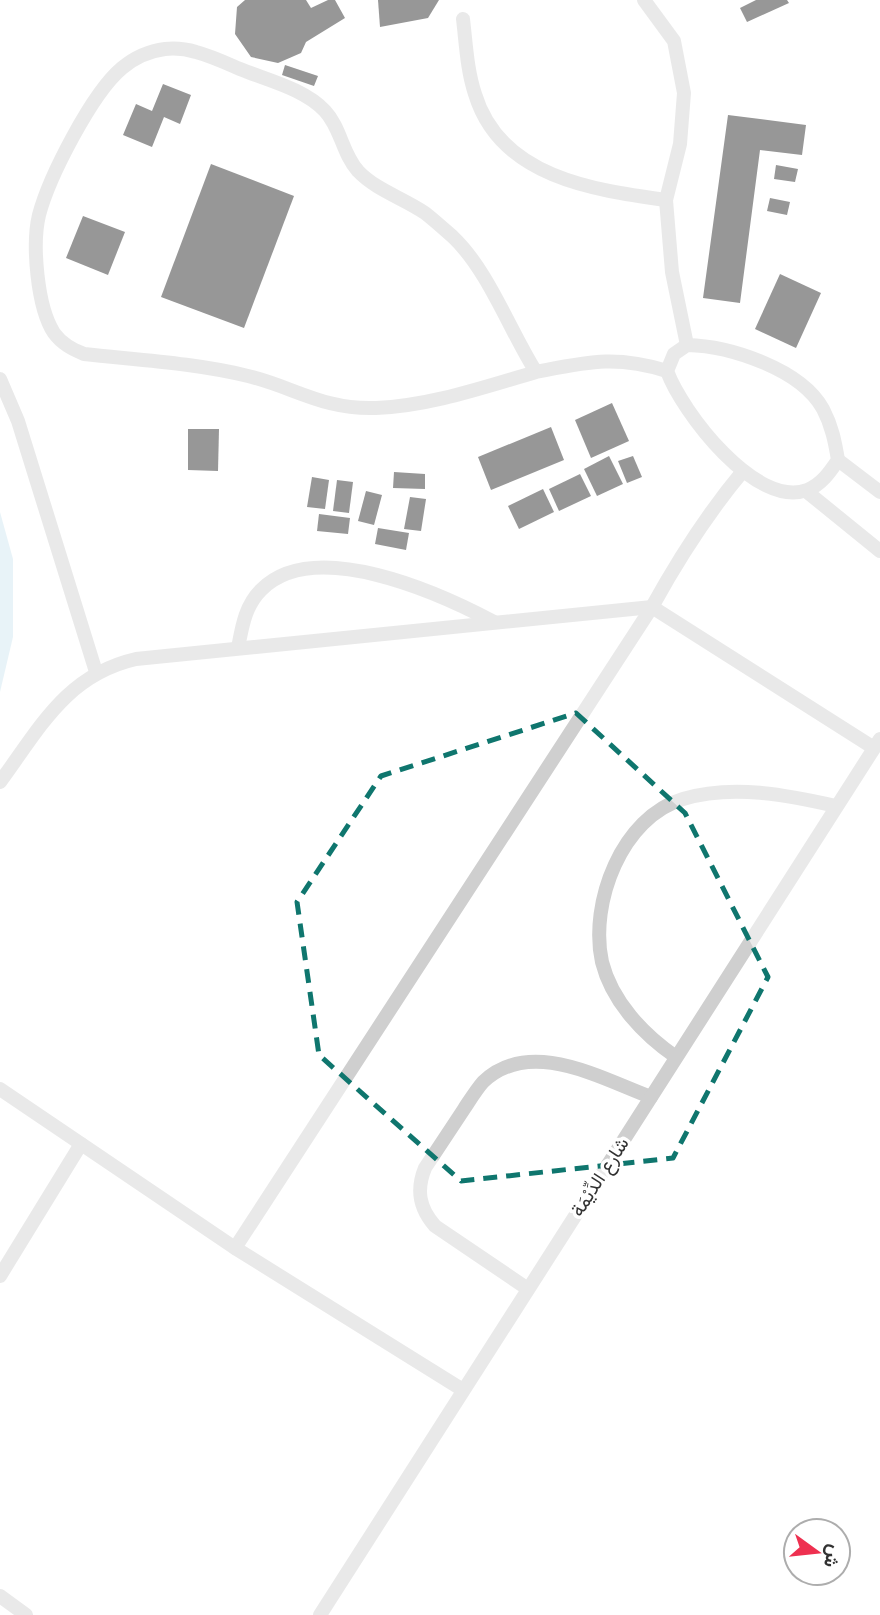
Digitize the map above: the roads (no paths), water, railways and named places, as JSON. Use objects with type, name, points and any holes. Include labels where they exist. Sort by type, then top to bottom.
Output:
[{"type":"lane","points":[[644,0],[674,41],[684,93],[680,144],[666,200],[672,272],[687,345]]},
{"type":"lane","points":[[463,19],[468,68],[475,97],[504,146],[524,161],[583,186],[666,200]]},
{"type":"lane","points":[[536,372],[479,270],[455,239],[424,213],[360,173],[344,151],[334,125],[320,106],[301,94],[197,52],[165,49],[149,52],[120,69],[65,151],[46,194],[36,238],[42,297],[54,333],[63,343],[84,354],[223,371],[262,380],[322,403],[375,408],[460,394],[536,372],[596,360],[640,363],[667,371]]},
{"type":"lane","points":[[687,345],[719,348],[775,368],[798,382],[822,406],[834,432],[838,460],[829,474],[806,491],[788,492],[775,488],[743,471],[709,439],[680,400],[667,371],[674,354],[687,345]]},
{"type":"lane","points":[[0,379],[18,421],[96,672]]},
{"type":"lane","points":[[838,460],[880,492]]},
{"type":"lane","points":[[235,1248],[652,607],[688,542],[743,471]]},
{"type":"lane","points":[[806,491],[880,551]]},
{"type":"lane","points":[[238,648],[245,613],[262,589],[284,574],[310,567],[340,569],[392,579],[441,596],[495,622]]},
{"type":"lane","points":[[0,782],[64,698],[96,672],[115,664],[136,659],[238,648],[652,607],[877,743]]},
{"type":"lane","name":"شارع الدِّيْمَة","points":[[320,1615],[877,743]]},
{"type":"lane","points":[[676,1057],[658,1044],[628,1012],[602,962],[600,940],[604,896],[629,839],[652,814],[674,802],[696,796],[762,794],[836,806]]},
{"type":"lane","points":[[528,1289],[435,1226],[426,1216],[419,1192],[425,1168],[481,1084],[498,1070],[517,1063],[538,1060],[559,1064],[651,1097]]},
{"type":"lane","points":[[0,1089],[235,1248],[463,1390]]},
{"type":"lane","points":[[0,1276],[81,1144]]},
{"type":"lane","points":[[0,1596],[26,1615]]},
{"type":"water","points":[[0,512],[13,559],[13,637],[0,692]]}]
